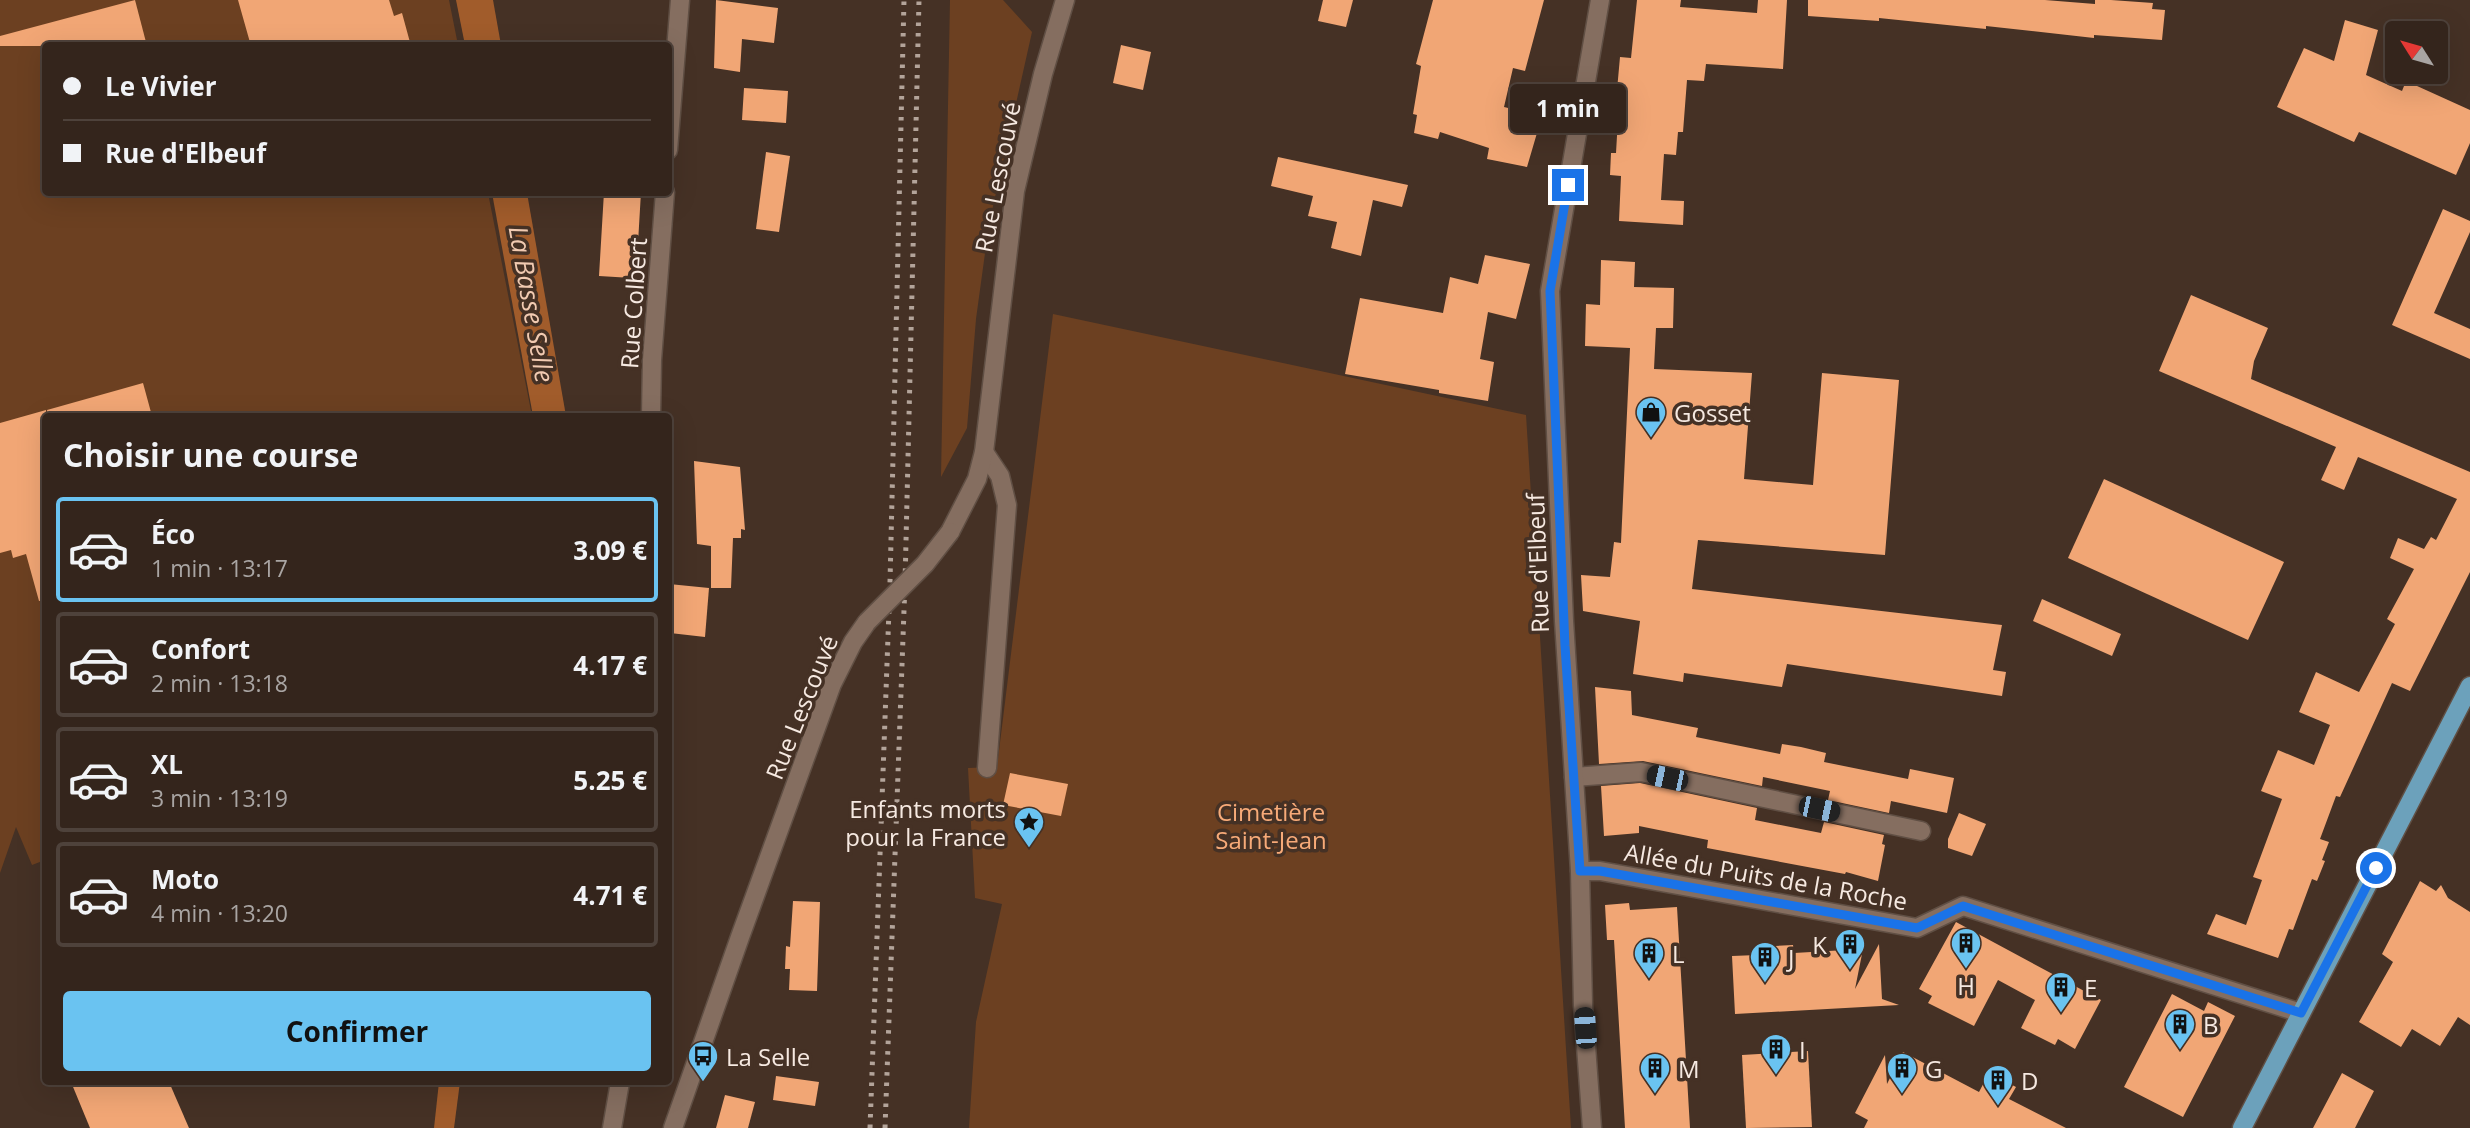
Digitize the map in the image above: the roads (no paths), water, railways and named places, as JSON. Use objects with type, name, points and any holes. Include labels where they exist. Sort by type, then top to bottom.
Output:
[{"type":"main road","points":[[2242,1128],[2470,686]]},
{"type":"street","points":[[672,100],[680,0]]},
{"type":"street","name":"Rue Lescouvé","points":[[673,1128],[832,684],[853,642],[867,622],[925,564],[950,532],[977,479],[984,452],[994,384],[1015,191],[1043,74],[1065,0]]},
{"type":"street","name":"Rue d'Elbeuf","points":[[1592,1128],[1583,1004],[1580,871],[1564,621],[1550,291],[1600,0]]},
{"type":"street","name":"Rue Colbert","points":[[651,413],[652,360],[665,196]]},
{"type":"street","points":[[984,452],[1000,476],[1007,505],[988,768]]},
{"type":"street","points":[[1574,777],[1641,772],[1921,831]]},
{"type":"street","name":"Allée du Puits de la Roche","points":[[1580,871],[1600,871],[1917,928],[1963,906],[2301,1013]]},
{"type":"street","points":[[612,1128],[619,1085]]},
{"type":"water","points":[[456,0],[493,0],[500,42],[464,42]]},
{"type":"water","name":"La Basse Selle","points":[[493,196],[528,196],[565,413],[532,413]]},
{"type":"water","points":[[439,1085],[460,1085],[454,1128],[434,1128]]},
{"type":"railway","points":[[870,1128],[890,582],[904,0]]},
{"type":"railway","points":[[885,1128],[905,583],[919,0]]},
{"type":"place","name":"Gosset","points":[[1651,439]]},
{"type":"place","name":"Enfants morts pour la France","points":[[1029,849]]},
{"type":"place","name":"H","points":[[1966,970]]},
{"type":"place","name":"K","points":[[1850,971]]},
{"type":"place","name":"L","points":[[1649,980]]},
{"type":"place","name":"J","points":[[1765,984]]},
{"type":"place","name":"E","points":[[2061,1014]]},
{"type":"place","name":"B","points":[[2180,1051]]},
{"type":"place","name":"I","points":[[1776,1076]]},
{"type":"place","name":"La Selle","points":[[703,1083]]},
{"type":"place","name":"M","points":[[1655,1095]]},
{"type":"place","name":"G","points":[[1902,1095]]},
{"type":"place","name":"D","points":[[1998,1107]]},
{"type":"park label","name":"Cimetière Saint-Jean","points":[[1271,825]]}]
